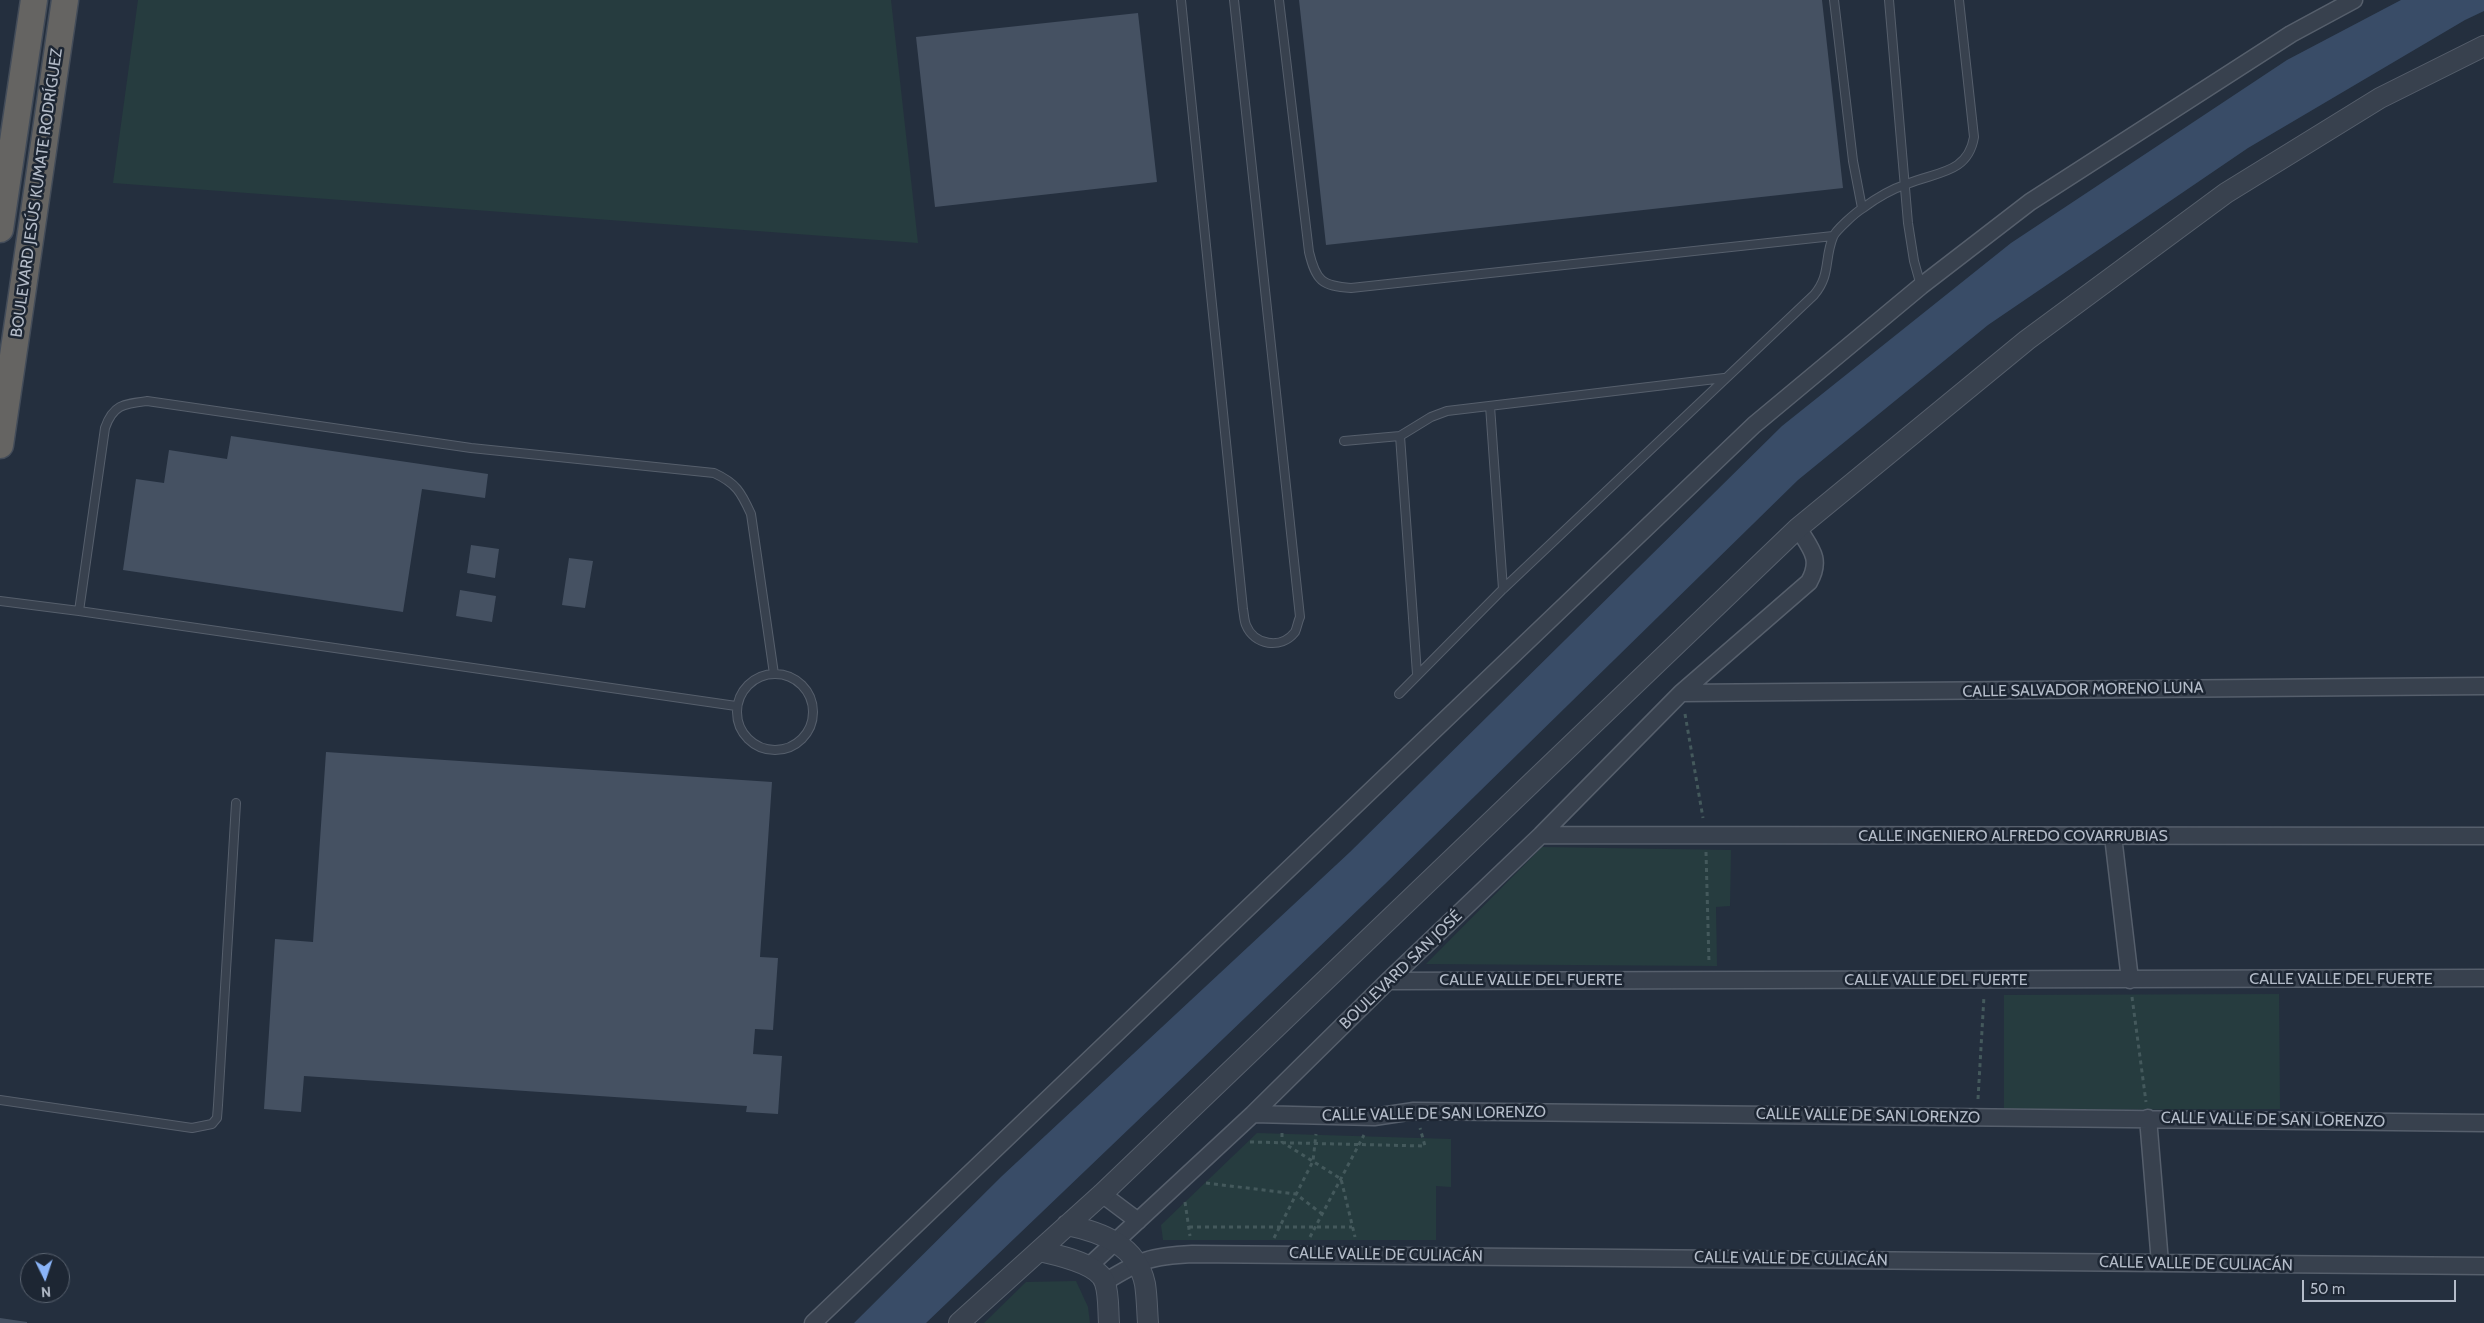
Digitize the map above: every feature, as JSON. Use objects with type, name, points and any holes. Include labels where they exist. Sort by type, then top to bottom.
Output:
[{"type":"highway","name":"BOULEVARD JESÚS KUMATE RODRÍGUEZ","points":[[0,229],[34,0]]},
{"type":"highway","name":"BOULEVARD JESÚS KUMATE RODRÍGUEZ","points":[[0,445],[64,0]]},
{"type":"street","points":[[813,1323],[1754,425],[1921,286],[2030,202],[2291,34],[2354,0]]},
{"type":"street","points":[[959,1323],[1102,1194],[1798,528],[2027,340],[2226,193],[2380,98],[2484,46]]},
{"type":"street","name":"BOULEVARD SAN JOSÉ","points":[[1088,1267],[1253,1114],[1388,981],[1541,835],[1681,693],[1809,582],[1816,569],[1814,554],[1798,528]]},
{"type":"street","name":"CALLE SALVADOR MORENO LUNA","points":[[1681,693],[2484,686]]},
{"type":"street","name":"CALLE INGENIERO ALFREDO COVARRUBIAS","points":[[1541,835],[2484,836]]},
{"type":"street","points":[[2113,836],[2130,980]]},
{"type":"street","name":"CALLE VALLE DEL FUERTE","points":[[1388,981],[2484,978]]},
{"type":"street","name":"CALLE VALLE DE SAN LORENZO","points":[[1253,1114],[1374,1116],[1414,1111],[2484,1123]]},
{"type":"street","points":[[2148,1118],[2160,1263]]},
{"type":"street","points":[[1102,1194],[1138,1221]]},
{"type":"street","points":[[1067,1225],[1094,1231],[1116,1241],[1136,1262],[1145,1283],[1148,1323]]},
{"type":"street","points":[[1039,1251],[1066,1256],[1088,1267],[1105,1282],[1109,1323]]},
{"type":"street","name":"CALLE VALLE DE CULIACÁN","points":[[1105,1282],[1136,1262],[1162,1255],[1192,1254],[2484,1266]]},
{"type":"lane","points":[[1181,0],[1243,609],[1246,624],[1254,637],[1268,644],[1282,642],[1295,632],[1300,617],[1234,0]]},
{"type":"lane","points":[[1279,0],[1309,252],[1316,276],[1324,283],[1335,287],[1352,288],[1833,236]]},
{"type":"lane","points":[[1834,0],[1853,161],[1862,208]]},
{"type":"lane","points":[[1889,0],[1910,242],[1921,286]]},
{"type":"lane","points":[[1398,694],[1503,589],[1822,286],[1833,236],[1862,208],[1906,184],[1960,165],[1972,148],[1974,137],[1959,0]]},
{"type":"lane","points":[[1344,441],[1400,436],[1431,417],[1447,411],[1724,378]]},
{"type":"lane","points":[[79,611],[105,428],[110,413],[125,404],[146,401],[471,448],[714,473],[730,480],[743,496],[751,514],[774,674]]},
{"type":"lane","points":[[1490,406],[1503,589]]},
{"type":"lane","points":[[1400,436],[1417,674]]},
{"type":"lane","points":[[0,602],[79,611],[736,706]]},
{"type":"lane","points":[[774,674],[788,676],[799,682],[808,692],[813,705],[811,725],[800,742],[788,749],[775,751],[762,749],[750,742],[741,732],[737,720],[736,706],[741,694],[749,683],[761,676],[774,674]]},
{"type":"lane","points":[[0,1100],[192,1128],[212,1124],[216,1118],[218,1105],[236,803]]},
{"type":"path","points":[[1977,1118],[1985,980]]},
{"type":"path","points":[[2130,980],[2148,1118]]},
{"type":"path","points":[[1222,1143],[1282,1142],[1426,1146],[1414,1111]]},
{"type":"path","points":[[1282,1142],[1284,1115]]},
{"type":"path","points":[[1266,1254],[1313,1161],[1318,1116]]},
{"type":"path","points":[[1300,1254],[1374,1116]]},
{"type":"path","points":[[1282,1142],[1341,1179],[1360,1255]]},
{"type":"path","points":[[1192,1254],[1182,1180],[1296,1194],[1322,1214]]},
{"type":"path","points":[[1189,1227],[1352,1227]]},
{"type":"green space","points":[[138,0],[891,0],[918,243],[113,183]]},
{"type":"green space","points":[[1542,847],[1731,850],[1730,906],[1716,907],[1717,966],[1426,964]]},
{"type":"green space","points":[[2279,994],[2280,1109],[2004,1110],[2004,995]]},
{"type":"green space","points":[[1257,1133],[1451,1139],[1451,1187],[1436,1186],[1436,1240],[1163,1240],[1161,1225]]},
{"type":"green space","points":[[1076,1281],[1088,1307],[1090,1323],[984,1323],[1026,1282]]},
{"type":"water","points":[[2401,0],[2484,0],[2484,11],[2465,20],[2248,148],[1988,325],[1798,480],[1385,884],[926,1323],[854,1323],[1002,1176],[1350,852],[1782,426],[2011,243],[2287,60]]},
{"type":"building","points":[[1299,0],[1822,0],[1843,188],[1326,245]]},
{"type":"building","points":[[1138,13],[1157,182],[935,207],[916,37]]},
{"type":"building","points":[[231,436],[488,474],[485,498],[422,489],[403,612],[123,570],[136,479],[164,483],[169,450],[227,459]]},
{"type":"building","points":[[471,545],[499,549],[495,578],[467,573]]},
{"type":"building","points":[[569,558],[593,561],[585,608],[562,605]]},
{"type":"building","points":[[460,590],[496,596],[492,622],[456,616]]},
{"type":"building","points":[[326,752],[772,782],[760,957],[778,958],[773,1030],[755,1029],[753,1054],[782,1056],[778,1114],[746,1112],[747,1106],[304,1076],[301,1112],[264,1109],[275,939],[313,942]]},
{"type":"building","points":[[0,1318],[27,1322],[27,1323],[0,1323]]}]
